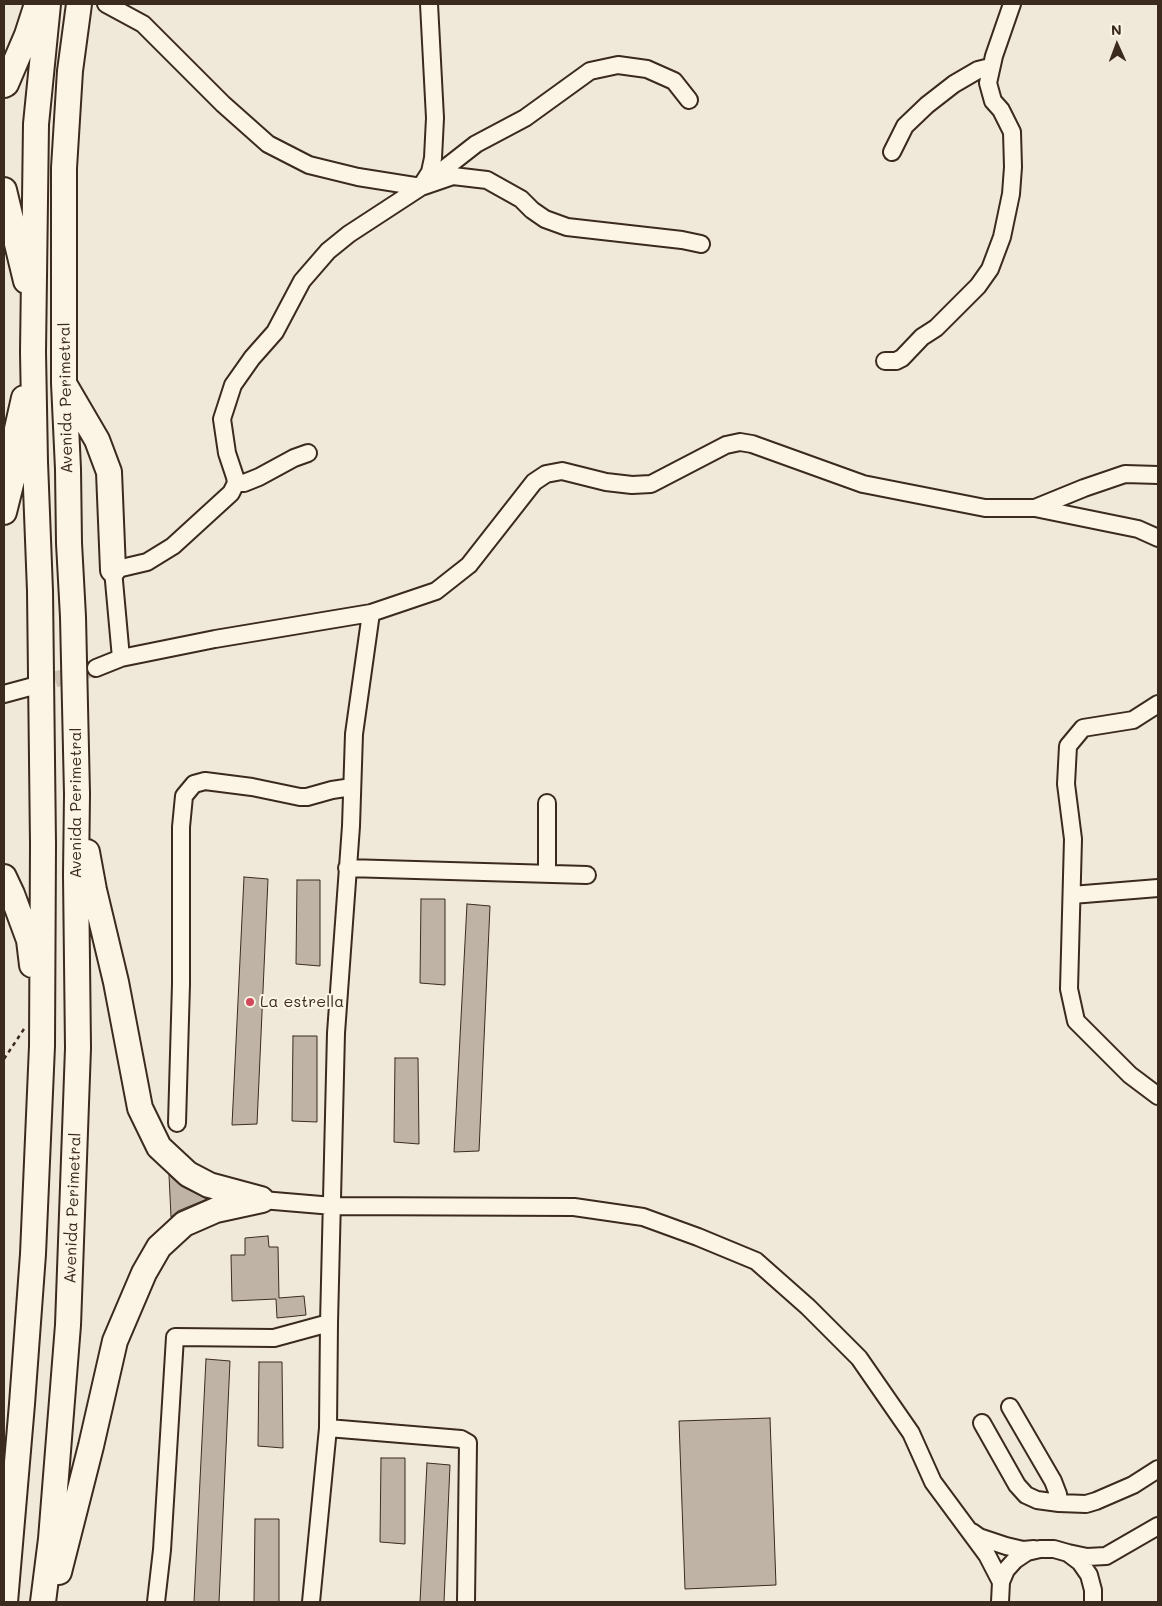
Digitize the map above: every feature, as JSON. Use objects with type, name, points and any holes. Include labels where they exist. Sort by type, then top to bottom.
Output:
[{"type":"highway","points":[[4,85],[27,35],[38,4]]},
{"type":"highway","name":"Avenida Perimetral","points":[[5,1602],[22,1414],[33,1254],[42,1046],[43,844],[40,591],[33,352],[36,124],[48,4]]},
{"type":"highway","name":"Avenida Perimetral","points":[[43,1602],[52,1529],[68,1325],[78,1048],[77,794],[73,617],[64,383],[64,168],[70,71],[79,4]]},
{"type":"highway","points":[[4,190],[34,316]]},
{"type":"highway","points":[[4,512],[12,480],[17,429],[33,352]]},
{"type":"highway","points":[[64,383],[97,440],[110,472],[113,570]]},
{"type":"highway","points":[[67,453],[72,442],[85,436],[97,440]]},
{"type":"highway","points":[[77,794],[94,890],[116,982],[140,1108],[159,1147],[188,1174],[209,1185],[262,1200]]},
{"type":"highway","points":[[4,877],[29,940],[42,1046]]},
{"type":"highway","points":[[51,1602],[89,1455],[115,1341],[144,1274],[159,1247],[184,1224],[216,1210],[262,1200]]},
{"type":"street","points":[[106,4],[142,24],[268,144],[309,165],[358,177],[421,187],[452,176],[487,180],[521,199],[545,220],[567,227],[682,240],[701,244]]},
{"type":"street","points":[[421,187],[430,172],[433,158],[435,118],[429,4]]},
{"type":"street","points":[[885,361],[896,361],[902,358],[922,337],[936,328],[978,286],[990,270],[1002,237],[1011,194],[1013,167],[1012,132],[1001,110],[994,101],[988,82],[990,67],[1012,4]]},
{"type":"street","points":[[121,658],[113,570],[146,562],[173,546],[230,493],[236,483],[234,470],[227,453],[222,419],[233,385],[274,332],[302,281],[328,251],[349,234],[421,187],[476,144],[525,118],[590,72],[618,65],[647,69],[674,81],[689,100]]},
{"type":"street","points":[[892,152],[905,126],[926,106],[954,84],[978,70],[990,67]]},
{"type":"street","points":[[96,668],[121,658],[215,639],[372,613],[436,591],[470,565],[534,482],[546,474],[562,471],[606,482],[632,485],[651,484],[726,445],[740,442],[752,444],[863,484],[985,508],[1035,508],[1138,529],[1158,538]]},
{"type":"street","points":[[236,483],[244,483],[308,453]]},
{"type":"street","points":[[1035,508],[1125,474],[1158,475]]},
{"type":"street","points":[[312,1602],[328,1428],[336,1033],[354,734],[372,613]]},
{"type":"street","points":[[4,694],[30,686]]},
{"type":"street","points":[[1158,704],[1132,720],[1083,728],[1068,746],[1066,784],[1073,839],[1069,989],[1076,1021],[1130,1075],[1158,1096]]},
{"type":"street","points":[[177,1123],[181,827],[184,796],[194,784],[205,781],[252,787],[300,798],[332,790],[352,788]]},
{"type":"street","points":[[547,803],[547,874]]},
{"type":"street","points":[[347,868],[587,875]]},
{"type":"street","points":[[1072,895],[1158,888]]},
{"type":"street","points":[[262,1200],[333,1206],[574,1206],[643,1217],[756,1261],[808,1307],[859,1358],[911,1433],[933,1482],[988,1555],[1000,1582],[1000,1602]]},
{"type":"street","points":[[156,1602],[162,1550],[175,1338],[274,1338],[329,1323]]},
{"type":"street","points":[[1010,1407],[1053,1481],[1059,1503]]},
{"type":"street","points":[[982,1423],[1017,1485],[1026,1495],[1037,1500],[1086,1504],[1133,1485],[1158,1469]]},
{"type":"street","points":[[328,1428],[461,1439],[468,1443],[466,1602]]},
{"type":"street","points":[[966,1528],[979,1536],[1023,1550],[1054,1549],[1068,1553],[1106,1556],[1158,1526]]},
{"type":"street","points":[[1000,1582],[1006,1570],[1016,1560],[1027,1552],[1040,1549]]},
{"type":"street","points":[[1068,1553],[1080,1562],[1089,1575],[1093,1596]]},
{"type":"street","points":[[1093,1596],[1101,1569],[1112,1553]]},
{"type":"path","points":[[4,1060],[37,1009]]},
{"type":"building","name":"La estrella","points":[[244,877],[268,879],[257,1124],[232,1125]]},
{"type":"building","points":[[297,880],[320,880],[320,966],[296,964]]},
{"type":"building","points":[[421,899],[445,899],[445,985],[420,983]]},
{"type":"building","points":[[467,904],[490,906],[479,1151],[454,1152]]},
{"type":"building","points":[[293,1036],[317,1036],[317,1122],[292,1121]]},
{"type":"building","points":[[395,1058],[418,1058],[419,1144],[394,1142]]},
{"type":"building","points":[[169,1175],[181,1186],[207,1199],[178,1211],[171,1217]]},
{"type":"building","points":[[268,1236],[269,1247],[278,1247],[279,1298],[304,1296],[306,1315],[277,1318],[276,1299],[232,1301],[231,1255],[245,1255],[245,1238]]},
{"type":"building","points":[[206,1359],[230,1361],[219,1602],[194,1602]]},
{"type":"building","points":[[259,1362],[282,1362],[283,1448],[258,1446]]},
{"type":"building","points":[[770,1418],[776,1585],[685,1589],[679,1421]]},
{"type":"building","points":[[381,1458],[405,1458],[405,1544],[380,1542]]},
{"type":"building","points":[[427,1463],[450,1465],[444,1602],[420,1602]]},
{"type":"building","points":[[255,1519],[279,1519],[279,1602],[254,1602]]},
{"type":"tunnel","points":[[32,686],[96,668]]},
{"type":"place","name":"La estrella","points":[[250,1002]]}]
